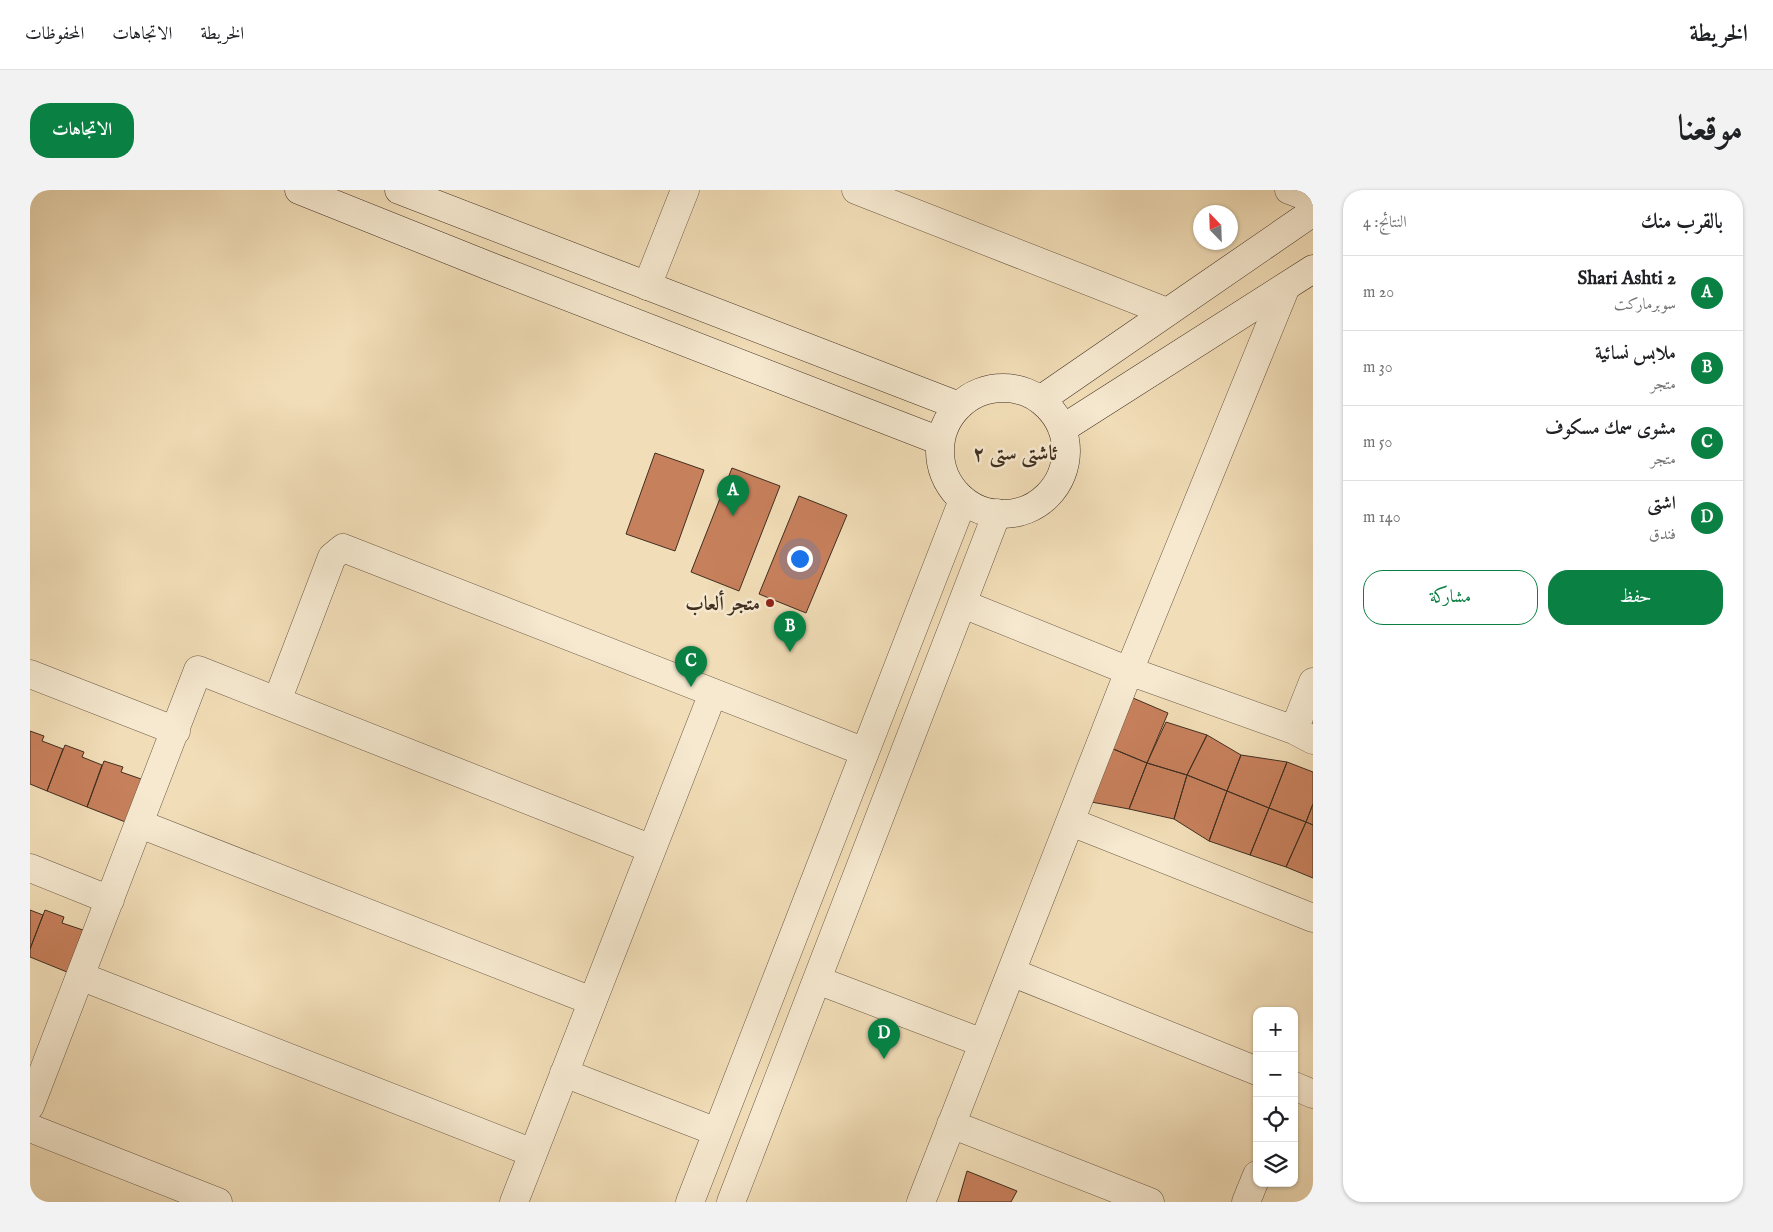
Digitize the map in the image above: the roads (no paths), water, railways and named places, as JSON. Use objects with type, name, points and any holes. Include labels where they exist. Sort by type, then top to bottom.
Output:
[{"type":"street","points":[[299,190],[940,441]]},
{"type":"street","points":[[399,190],[440,198],[503,231],[959,406]]},
{"type":"street","points":[[647,286],[685,190]]},
{"type":"street","points":[[1289,190],[1313,200]]},
{"type":"street","points":[[873,193],[1168,312]]},
{"type":"street","points":[[1040,400],[1313,212]]},
{"type":"street","points":[[489,266],[503,231]]},
{"type":"street","points":[[1062,429],[1313,270]]},
{"type":"street","points":[[921,1202],[1129,671],[1284,289]]},
{"type":"street","points":[[1007,388],[1024,392],[1040,400],[1053,413],[1062,429],[1066,444],[1065,460],[1060,475],[1052,489],[1042,500],[1028,508],[1013,512],[997,513],[985,511],[963,500],[952,488],[944,474],[940,458],[940,441],[947,422],[959,406],[973,395],[990,389],[1007,388]]},
{"type":"street","points":[[690,1202],[963,500]]},
{"type":"street","points":[[731,1202],[997,513]]},
{"type":"street","points":[[277,701],[332,557],[344,548],[865,752]]},
{"type":"street","points":[[962,604],[1129,671],[1304,735],[1313,682]]},
{"type":"street","points":[[30,1106],[40,1049],[80,976],[198,670],[652,849]]},
{"type":"street","points":[[30,674],[176,731]]},
{"type":"street","points":[[514,1202],[714,693]]},
{"type":"street","points":[[1070,822],[1313,918]]},
{"type":"street","points":[[140,824],[592,1002]]},
{"type":"street","points":[[30,868],[110,900]]},
{"type":"street","points":[[1011,972],[1253,1069]]},
{"type":"street","points":[[80,976],[533,1153]]},
{"type":"street","points":[[817,980],[983,1043]]},
{"type":"street","points":[[564,1073],[717,1132]]},
{"type":"street","points":[[1298,1088],[1313,1094]]},
{"type":"street","points":[[951,1124],[1150,1202]]},
{"type":"street","points":[[30,1128],[218,1202]]},
{"type":"street","points":[[1246,1202],[1253,1185]]},
{"type":"place","name":"Shari Ashti 2","points":[[733,516]]},
{"type":"place","name":"متجر ألعاب","points":[[770,603]]},
{"type":"place","name":"ملابس نسائية","points":[[790,652]]},
{"type":"place","name":"مشوى سمك مسكوف","points":[[691,687]]},
{"type":"place","name":"اشتی","points":[[884,1059]]},
{"type":"district","name":"ئاشتی ستی ٢","points":[[1015,453]]}]
